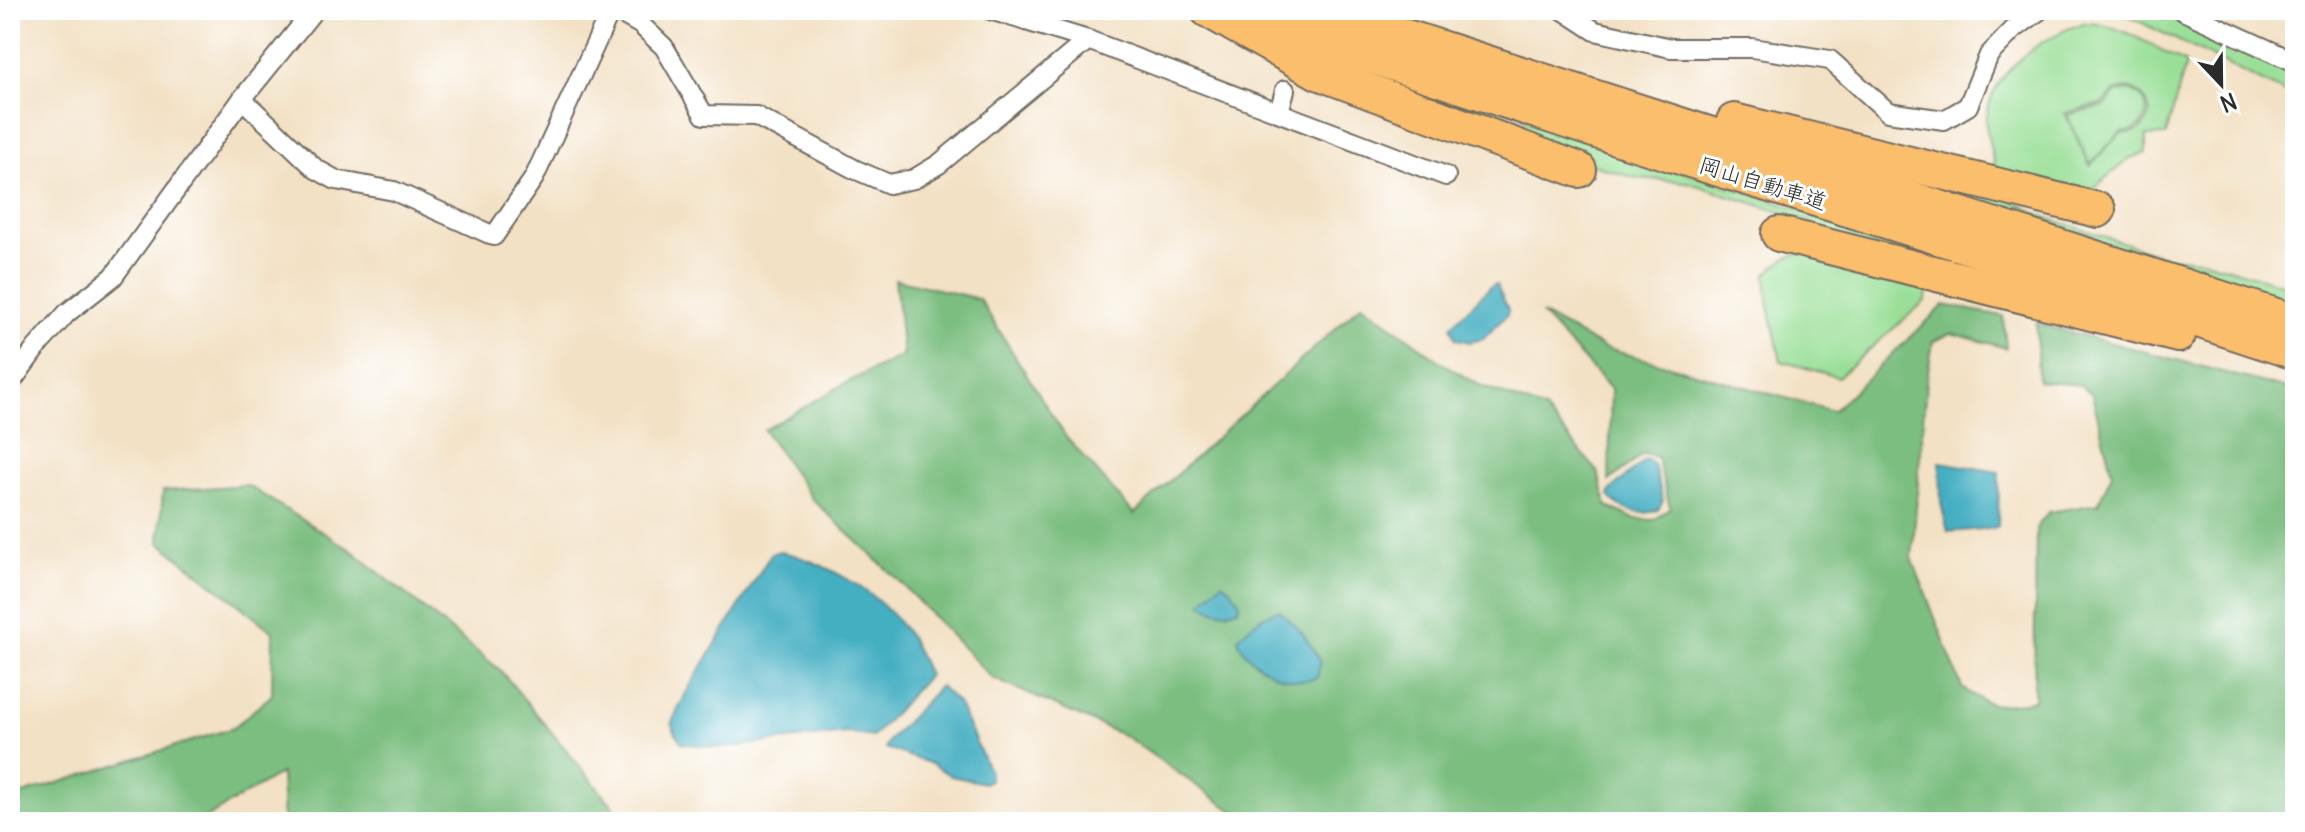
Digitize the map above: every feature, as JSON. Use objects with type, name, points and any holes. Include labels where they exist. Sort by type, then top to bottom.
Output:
[{"type":"highway","points":[[1208,10],[1318,72],[1579,170]]},
{"type":"highway","name":"岡山自動車道","points":[[1232,10],[1603,133],[2058,274],[2295,352]]},
{"type":"highway","name":"岡山自動車道","points":[[1322,10],[2295,322]]},
{"type":"highway","points":[[1392,33],[2098,210]]},
{"type":"highway","points":[[1779,234],[2295,365]]},
{"type":"street","points":[[10,384],[67,313],[113,277],[242,99],[314,10]]},
{"type":"street","points":[[242,99],[316,169],[336,180],[394,191],[494,236],[534,178],[613,10],[641,25],[664,47],[704,115],[756,116],[854,169],[889,184],[914,179],[939,164],[1088,40]]},
{"type":"street","points":[[990,10],[1088,40],[1446,176]]},
{"type":"street","points":[[1563,10],[1595,31],[1671,48],[1752,48],[1830,60],[1888,112],[1944,120],[1968,106],[1989,55],[2013,30],[2040,10]]},
{"type":"street","points":[[2181,10],[2295,62]]},
{"type":"street","points":[[1279,112],[1285,90]]},
{"type":"green space","points":[[2116,10],[2156,10],[2295,65],[2295,98]]},
{"type":"green space","points":[[2083,23],[2110,27],[2186,63],[2166,135],[2146,136],[2146,153],[2130,158],[2089,192],[1996,171],[1987,129],[1991,99],[1999,83],[2037,46]],"holes":[[[2127,88],[2134,90],[2148,105],[2145,124],[2137,131],[2118,136],[2090,166],[2065,113],[2104,103],[2114,92]]]},
{"type":"green space","points":[[1284,42],[1985,270],[1845,242],[1808,221],[1687,182],[1636,178],[1593,165]]},
{"type":"green space","points":[[2128,90],[2143,100],[2146,107],[2144,121],[2131,131],[2121,132],[2090,164],[2067,115],[2106,105],[2114,94]]},
{"type":"green space","points":[[1818,150],[2004,196],[2045,217],[2167,257],[2202,260],[2295,288],[2295,306]]},
{"type":"green space","points":[[1806,252],[1927,291],[1926,300],[1838,377],[1781,361],[1768,301],[1766,274],[1786,258]]},
{"type":"green space","points":[[895,279],[979,299],[1066,437],[1134,514],[1362,304],[1444,364],[1483,387],[1545,410],[1598,472],[1607,506],[1634,519],[1654,520],[1670,508],[1657,457],[1643,454],[1609,481],[1611,389],[1541,314],[1604,348],[1833,411],[1944,305],[2003,316],[2006,348],[1951,333],[1933,342],[1926,383],[1912,558],[1962,688],[1996,704],[2034,700],[2036,528],[2049,512],[2098,504],[2112,473],[2092,394],[2080,385],[2038,381],[2036,323],[2295,391],[2295,822],[1249,822],[1125,736],[992,678],[895,577],[813,500],[764,430],[846,383],[903,355]]},
{"type":"green space","points":[[247,485],[351,550],[500,670],[626,822],[283,822],[281,773],[199,822],[10,822],[10,798],[233,728],[272,695],[273,632],[159,542],[163,491]]},
{"type":"water","points":[[1496,284],[1508,309],[1507,315],[1483,339],[1470,342],[1456,339],[1451,326]]},
{"type":"water","points":[[1648,460],[1654,465],[1663,501],[1658,510],[1638,512],[1614,501],[1609,496],[1611,490]]},
{"type":"water","points":[[1940,462],[1999,472],[1998,526],[1948,532],[1941,503]]},
{"type":"water","points":[[779,551],[830,569],[876,599],[905,630],[928,675],[873,737],[846,733],[722,748],[682,743],[672,722],[687,691],[771,554]]},
{"type":"water","points":[[1222,582],[1240,603],[1238,609],[1219,611],[1202,603]]},
{"type":"water","points":[[1279,610],[1303,634],[1321,661],[1317,678],[1294,680],[1282,677],[1260,666],[1243,649],[1238,639],[1242,634],[1262,618]]},
{"type":"water","points":[[940,686],[959,705],[990,773],[990,780],[984,783],[951,776],[932,764],[885,748]]}]
